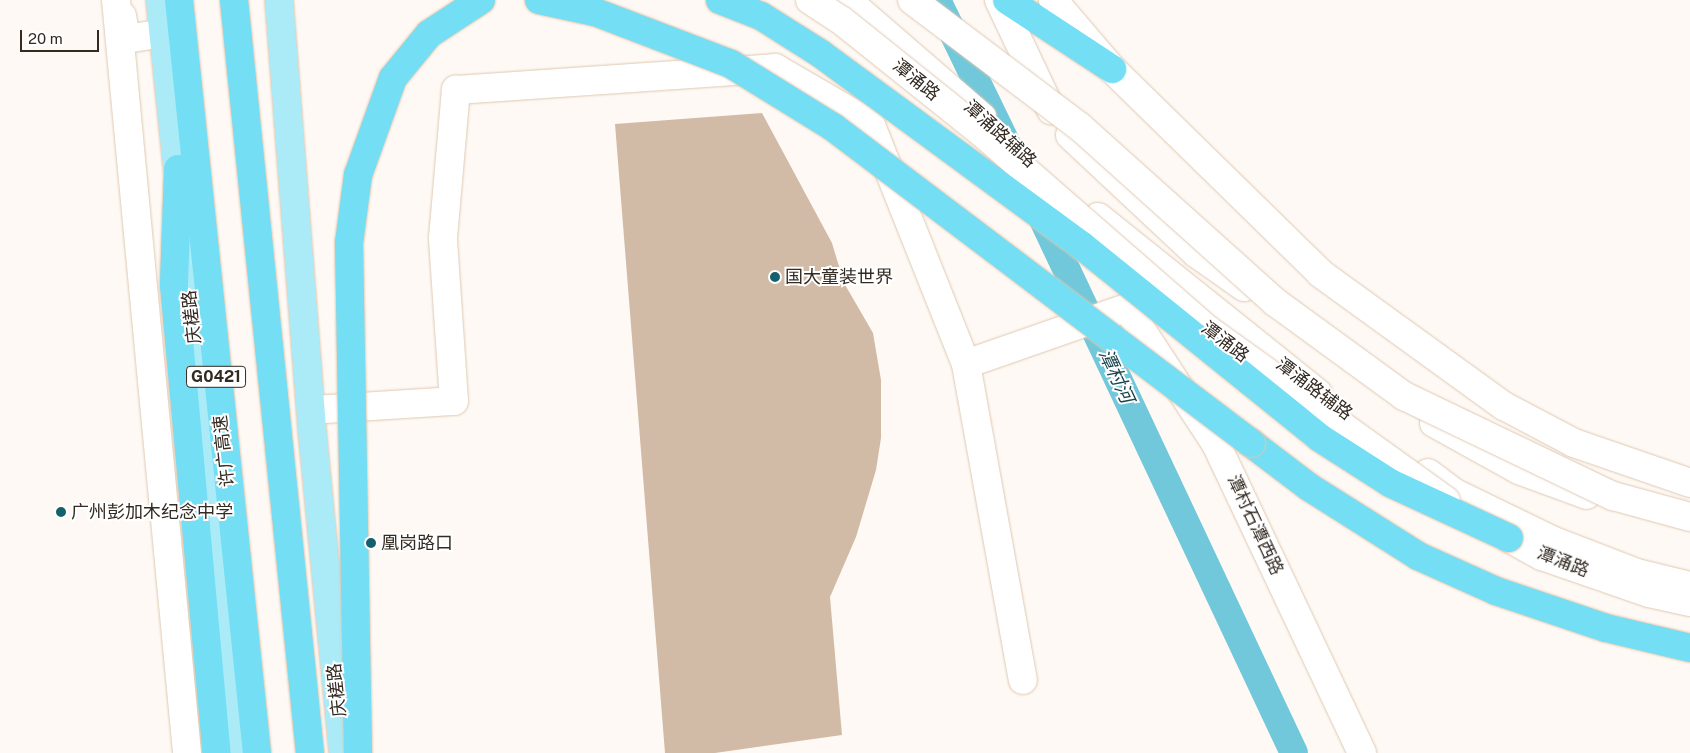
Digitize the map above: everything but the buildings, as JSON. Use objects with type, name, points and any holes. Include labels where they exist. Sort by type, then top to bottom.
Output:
[{"type":"highway","points":[[172,0],[202,231]]},
{"type":"highway","name":"许广高速","points":[[179,0],[257,753]]},
{"type":"highway","name":"G0421","points":[[234,0],[310,753]]},
{"type":"highway","points":[[358,753],[349,243],[358,175],[393,78],[429,34],[481,0]]},
{"type":"highway","points":[[539,0],[596,12],[731,64],[833,127],[1309,487],[1418,556],[1496,591],[1606,628],[1690,648]]},
{"type":"highway","points":[[720,0],[761,16],[845,71],[1081,245],[1320,438],[1390,483],[1509,538]]},
{"type":"highway","points":[[1007,0],[1112,69]]},
{"type":"highway","points":[[178,168],[174,285],[217,753]]},
{"type":"main road","name":"庆槎路","points":[[160,0],[236,753]]},
{"type":"main road","name":"庆槎路","points":[[279,0],[311,410],[343,753]]},
{"type":"street","points":[[118,0],[126,39],[164,33]]},
{"type":"street","points":[[118,0],[187,753]]},
{"type":"street","name":"潭涌路","points":[[810,0],[841,20],[981,132],[1207,329],[1451,505],[1542,556],[1649,593],[1690,602]]},
{"type":"street","name":"潭涌路辅路","points":[[847,0],[1060,187],[1162,270],[1294,375],[1455,493],[1573,548],[1637,573],[1690,586]]},
{"type":"street","points":[[914,0],[1058,125],[1196,253],[1429,420],[1519,470],[1690,529]]},
{"type":"street","points":[[914,0],[1080,127],[1275,302],[1404,396],[1613,496],[1690,517]]},
{"type":"street","points":[[999,0],[1058,125]]},
{"type":"street","points":[[1053,0],[1112,69],[1320,273],[1458,375],[1504,406],[1574,443],[1690,484]]},
{"type":"street","points":[[311,410],[454,401],[443,238],[456,90],[775,68],[870,123],[966,364],[1023,680]]},
{"type":"street","points":[[966,364],[1127,308],[1162,270]]},
{"type":"street","name":"潭村石潭西路","points":[[1127,308],[1216,444],[1362,753]]},
{"type":"waterway","name":"潭村河","points":[[937,0],[1017,165]]},
{"type":"waterway","name":"潭村河","points":[[1038,209],[1294,753]]},
{"type":"place","name":"国大童装世界","points":[[775,277]]},
{"type":"place","name":"广州彭加木纪念中学","points":[[61,512]]},
{"type":"place","name":"凰岗路口","points":[[371,543]]}]
